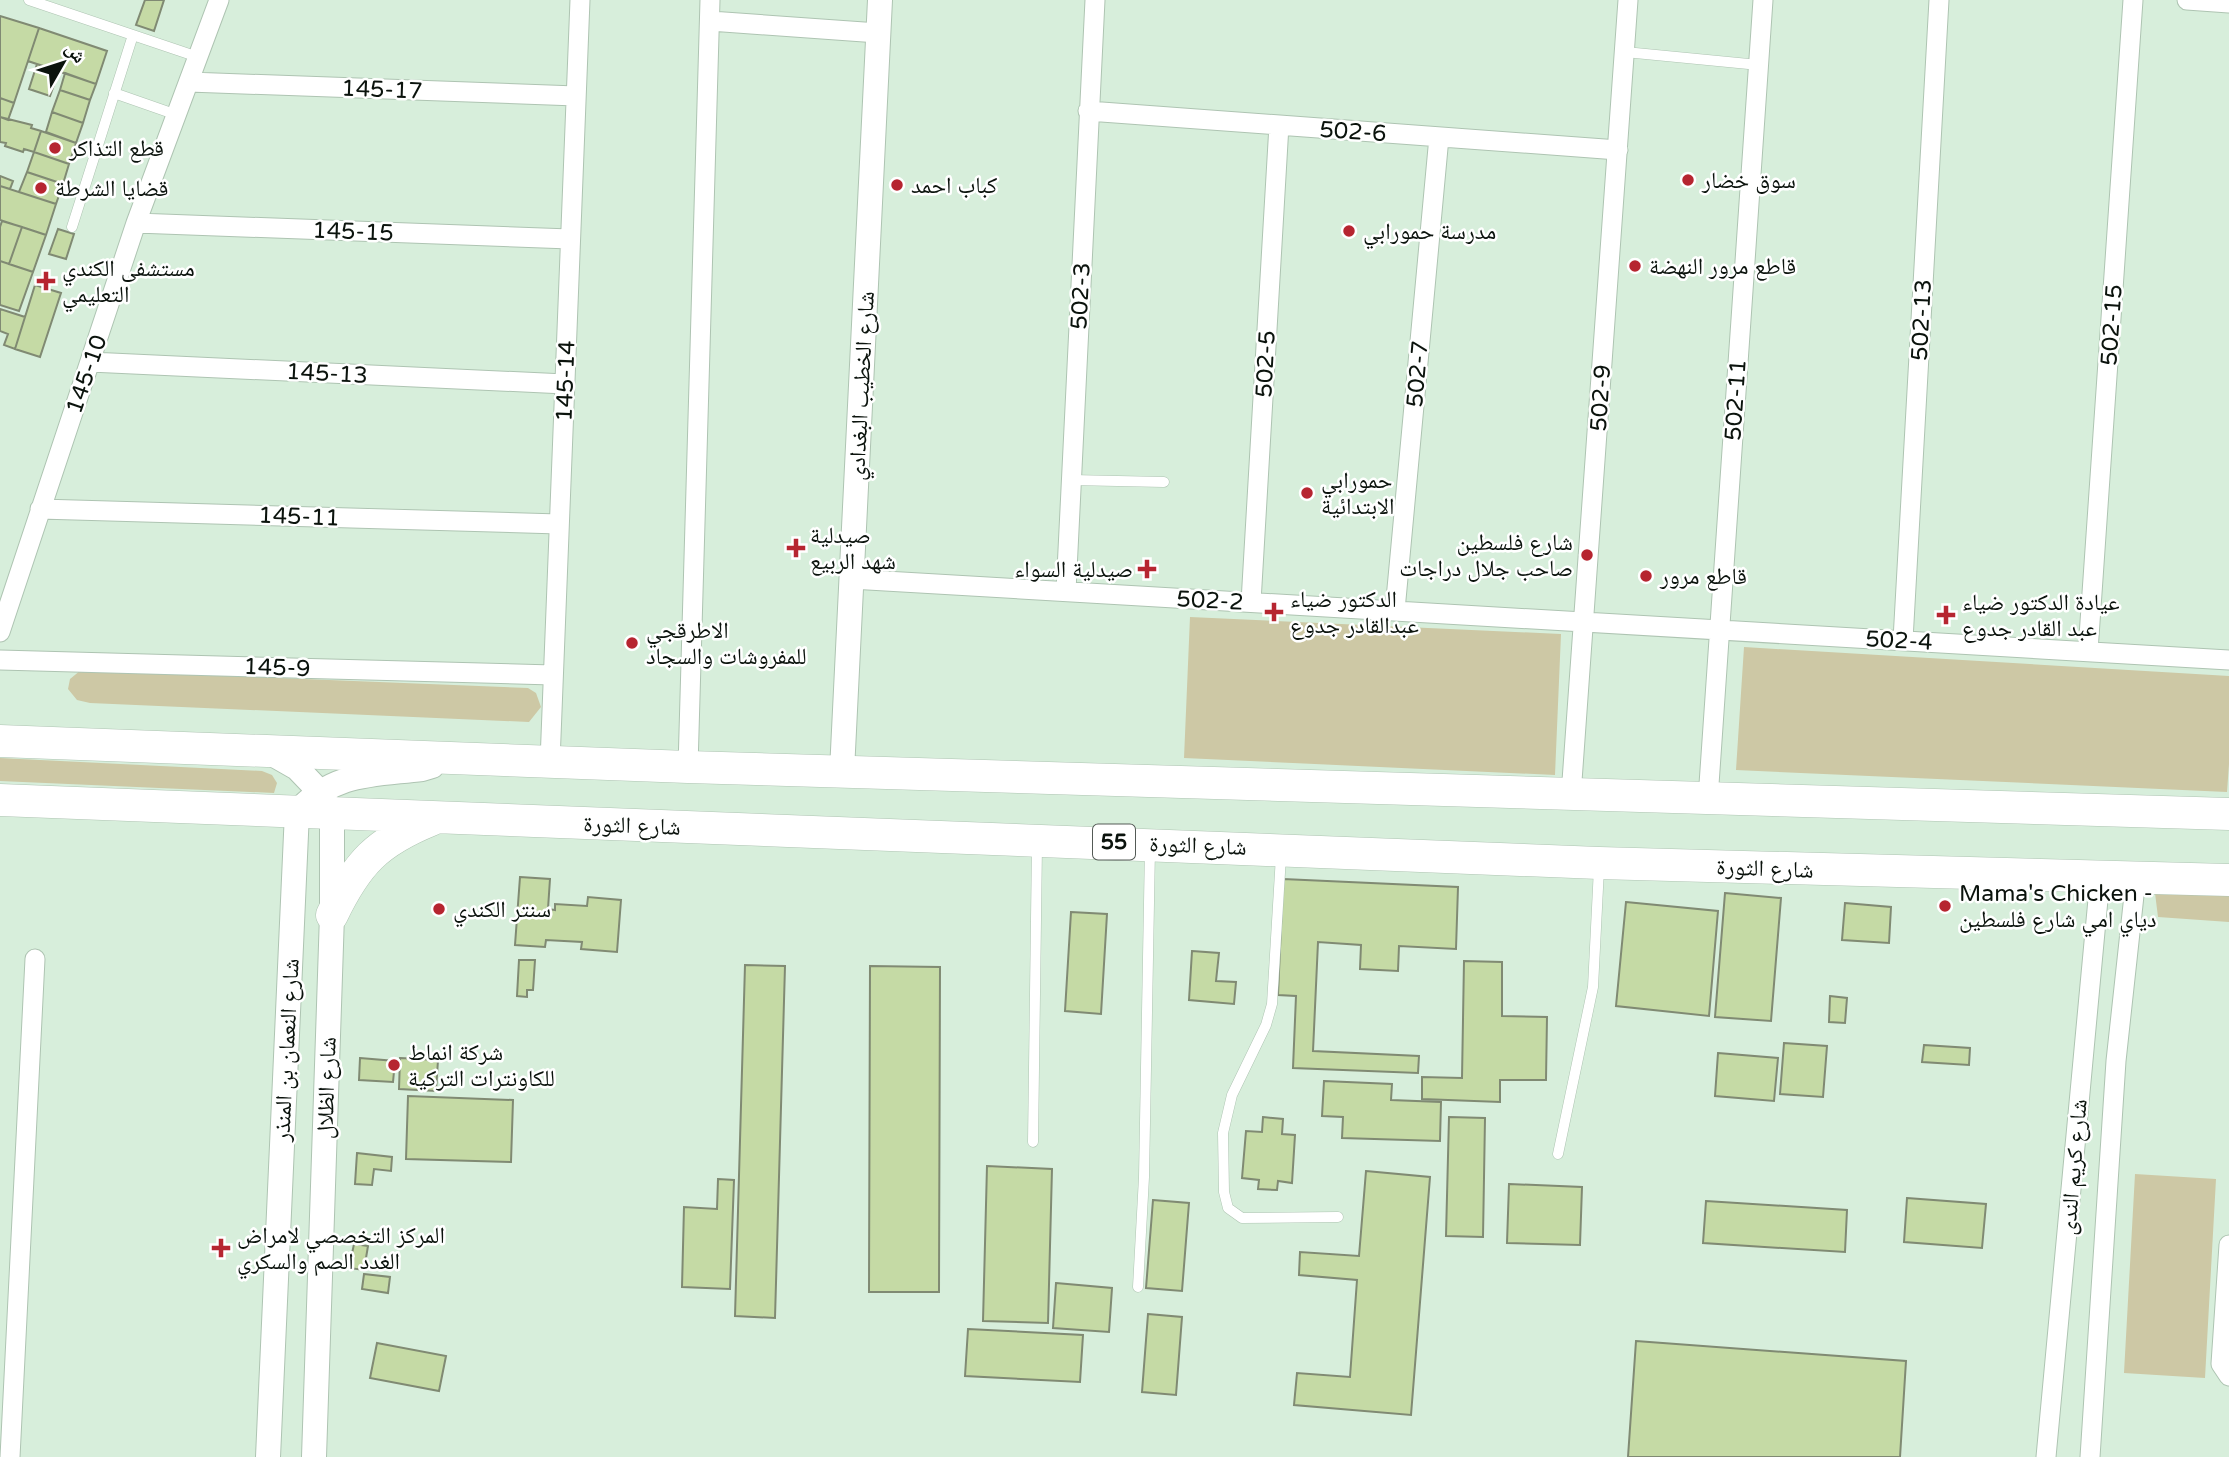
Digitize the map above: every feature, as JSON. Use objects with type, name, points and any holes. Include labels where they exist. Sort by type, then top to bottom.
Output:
[{"type":"main road","points":[[0,741],[452,759],[2229,814]]},
{"type":"main road","name":"شارع الثورة","points":[[0,800],[316,805],[436,818],[1281,848],[1599,863],[2229,880]]},
{"type":"main road","points":[[332,915],[348,882],[372,853],[401,832],[436,818]]},
{"type":"street","name":"145-10","points":[[0,632],[136,223],[219,0]]},
{"type":"street","name":"145-14","points":[[550,762],[580,0]]},
{"type":"street","points":[[688,766],[710,0]]},
{"type":"street","name":"شارع الخطيب البغدادي","points":[[842,771],[880,0]]},
{"type":"street","name":"502-3","points":[[1066,591],[1095,0]]},
{"type":"street","name":"502-9","points":[[1571,795],[1628,0]]},
{"type":"street","name":"502-11","points":[[1708,799],[1763,0]]},
{"type":"street","name":"502-13","points":[[1903,640],[1940,0]]},
{"type":"street","name":"502-15","points":[[2088,651],[2133,0]]},
{"type":"street","points":[[2187,0],[2229,3]]},
{"type":"street","points":[[710,21],[878,33]]},
{"type":"street","name":"145-17","points":[[189,82],[576,96]]},
{"type":"street","name":"502-6","points":[[1088,111],[1618,150]]},
{"type":"street","name":"502-5","points":[[1251,602],[1279,125]]},
{"type":"street","name":"502-7","points":[[1395,610],[1438,137]]},
{"type":"street","name":"145-15","points":[[136,223],[570,239]]},
{"type":"street","name":"145-13","points":[[90,362],[565,384]]},
{"type":"street","name":"145-11","points":[[40,509],[559,524]]},
{"type":"street","name":"502-2","points":[[851,579],[1652,625]]},
{"type":"street","name":"502-4","points":[[1652,625],[2229,660]]},
{"type":"street","name":"145-9","points":[[0,660],[553,675]]},
{"type":"street","points":[[265,750],[298,768],[316,805],[352,777],[422,769],[452,759]]},
{"type":"street","name":"شارع الظلال","points":[[314,1457],[332,915],[316,805]]},
{"type":"street","name":"شارع النعمان بن المنذر","points":[[268,1457],[316,805]]},
{"type":"street","name":"شارع كريم الندى","points":[[2090,1457],[2116,1061],[2136,877]]},
{"type":"street","name":"شارع كريم الندى","points":[[2046,1457],[2100,878]]},
{"type":"street","points":[[10,1457],[35,959]]},
{"type":"street","points":[[2229,1245],[2221,1364],[2229,1376]]},
{"type":"lane","points":[[29,0],[198,57]]},
{"type":"lane","points":[[72,226],[132,35]]},
{"type":"lane","points":[[1625,52],[1759,65]]},
{"type":"lane","points":[[114,93],[177,115]]},
{"type":"lane","points":[[1072,481],[1164,482]]},
{"type":"lane","points":[[1033,1142],[1037,839]]},
{"type":"lane","points":[[1138,1287],[1144,1177],[1150,844]]},
{"type":"lane","points":[[1281,848],[1272,1004],[1266,1025],[1232,1095],[1223,1133],[1224,1192],[1228,1208],[1242,1218],[1338,1217]]},
{"type":"lane","points":[[1558,1154],[1593,987],[1599,863]]},
{"type":"shaded area","points":[[1190,617],[1561,634],[1555,775],[1184,758]]},
{"type":"shaded area","points":[[1744,647],[2229,676],[2227,792],[1736,770]]},
{"type":"shaded area","points":[[81,670],[528,688],[536,693],[541,707],[529,722],[90,703],[77,700],[68,689],[70,679]]},
{"type":"shaded area","points":[[0,758],[262,771],[272,775],[277,783],[274,793],[0,781]]},
{"type":"shaded area","points":[[2155,893],[2229,896],[2229,922],[2158,917]]},
{"type":"shaded area","points":[[2135,1174],[2216,1179],[2205,1378],[2124,1373]]},
{"type":"building","points":[[145,0],[164,0],[154,31],[136,25]]},
{"type":"building","points":[[0,16],[39,28],[14,103],[0,98]]},
{"type":"building","points":[[39,28],[107,51],[96,84],[28,61]]},
{"type":"building","points":[[37,64],[59,71],[50,96],[29,89]]},
{"type":"building","points":[[65,73],[96,84],[90,100],[60,90]]},
{"type":"building","points":[[60,90],[90,100],[83,123],[52,112]]},
{"type":"building","points":[[0,98],[14,103],[8,120],[0,117]]},
{"type":"building","points":[[52,112],[83,123],[76,143],[46,132]]},
{"type":"building","points":[[0,117],[32,125],[31,128],[41,131],[34,152],[24,149],[23,152],[0,142]]},
{"type":"building","name":"قطع التذاكر","points":[[41,131],[76,143],[69,164],[34,152]]},
{"type":"building","points":[[34,152],[69,164],[63,184],[27,172]]},
{"type":"building","name":"قضايا الشرطة","points":[[27,172],[63,184],[56,204],[19,192]]},
{"type":"building","points":[[0,176],[13,181],[10,189],[0,186]]},
{"type":"building","points":[[0,186],[56,204],[46,235],[0,220]]},
{"type":"building","points":[[2,221],[22,227],[9,264],[0,261]]},
{"type":"building","points":[[22,227],[46,235],[33,272],[9,264]]},
{"type":"building","points":[[58,229],[74,234],[66,259],[49,254]]},
{"type":"building","points":[[0,261],[33,272],[19,311],[0,305]]},
{"type":"building","points":[[35,285],[61,293],[40,357],[15,349]]},
{"type":"building","points":[[0,309],[25,317],[15,349],[4,345],[8,334],[0,331]]},
{"type":"building","points":[[520,877],[550,879],[548,909],[555,910],[555,904],[587,906],[588,897],[621,900],[617,952],[581,949],[582,942],[546,940],[545,947],[515,945]]},
{"type":"building","points":[[1283,879],[1458,887],[1456,949],[1399,946],[1398,971],[1360,969],[1361,945],[1318,942],[1313,1051],[1419,1056],[1418,1073],[1293,1068],[1296,996],[1278,995]]},
{"type":"building","points":[[1725,893],[1781,898],[1771,1021],[1715,1017]]},
{"type":"building","points":[[1626,902],[1718,911],[1709,1016],[1616,1006]]},
{"type":"building","points":[[1845,903],[1891,907],[1889,943],[1842,940]]},
{"type":"building","points":[[1071,912],[1107,914],[1101,1014],[1065,1011]]},
{"type":"building","points":[[1192,951],[1219,953],[1216,981],[1236,982],[1234,1004],[1189,1000]]},
{"type":"building","points":[[519,960],[535,960],[533,990],[527,990],[527,997],[517,996]]},
{"type":"building","points":[[1464,961],[1502,962],[1502,1016],[1547,1017],[1546,1080],[1500,1080],[1500,1102],[1422,1099],[1422,1077],[1462,1078]]},
{"type":"building","points":[[745,965],[785,966],[775,1318],[735,1316]]},
{"type":"building","points":[[870,966],[940,967],[939,1292],[869,1292]]},
{"type":"building","points":[[1830,996],[1847,998],[1845,1023],[1829,1022]]},
{"type":"building","points":[[1784,1043],[1827,1046],[1823,1097],[1780,1094]]},
{"type":"building","points":[[1924,1045],[1970,1048],[1969,1065],[1922,1062]]},
{"type":"building","points":[[1718,1053],[1778,1058],[1774,1101],[1715,1096]]},
{"type":"building","points":[[360,1058],[395,1061],[393,1082],[359,1080]]},
{"type":"building","points":[[400,1058],[438,1060],[436,1091],[399,1089]]},
{"type":"building","points":[[1324,1081],[1392,1084],[1391,1100],[1441,1102],[1440,1141],[1342,1138],[1343,1117],[1322,1116]]},
{"type":"building","points":[[408,1096],[513,1100],[511,1162],[406,1159]]},
{"type":"building","points":[[1263,1117],[1283,1119],[1282,1134],[1295,1135],[1292,1183],[1278,1181],[1277,1190],[1258,1189],[1259,1180],[1242,1178],[1246,1131],[1262,1132]]},
{"type":"building","points":[[1449,1117],[1485,1118],[1483,1237],[1446,1236]]},
{"type":"building","points":[[357,1153],[392,1157],[391,1171],[374,1169],[372,1185],[355,1184]]},
{"type":"building","points":[[987,1166],[1052,1169],[1048,1323],[983,1321]]},
{"type":"building","points":[[1366,1171],[1430,1177],[1411,1415],[1294,1405],[1297,1373],[1350,1377],[1357,1280],[1299,1275],[1300,1252],[1359,1256]]},
{"type":"building","points":[[718,1179],[734,1180],[730,1289],[682,1287],[684,1207],[717,1209]]},
{"type":"building","points":[[1509,1184],[1582,1187],[1580,1245],[1507,1243]]},
{"type":"building","points":[[1907,1198],[1986,1204],[1982,1248],[1904,1242]]},
{"type":"building","points":[[1153,1200],[1189,1203],[1182,1291],[1146,1288]]},
{"type":"building","points":[[1706,1201],[1847,1210],[1845,1252],[1703,1243]]},
{"type":"building","points":[[354,1244],[368,1246],[364,1270],[349,1268]]},
{"type":"building","points":[[364,1274],[390,1277],[388,1293],[362,1289]]},
{"type":"building","points":[[1056,1283],[1112,1288],[1109,1332],[1053,1328]]},
{"type":"building","points":[[1148,1314],[1182,1317],[1176,1395],[1142,1392]]},
{"type":"building","points":[[968,1329],[1083,1335],[1080,1382],[965,1376]]},
{"type":"building","points":[[1636,1341],[1906,1361],[1900,1457],[1628,1457]]},
{"type":"building","points":[[377,1343],[446,1356],[439,1391],[370,1378]]},
{"type":"place","name":"قطع التذاكر","points":[[55,148]]},
{"type":"place","name":"سوق خضار","points":[[1688,180]]},
{"type":"place","name":"كباب احمد","points":[[897,185]]},
{"type":"place","name":"قضايا الشرطة","points":[[41,188]]},
{"type":"place","name":"مدرسة حمورابي","points":[[1349,231]]},
{"type":"place","name":"قاطع مرور النهضة","points":[[1635,266]]},
{"type":"place","name":"مستشفى الكندي التعليمي","points":[[46,281]]},
{"type":"place","name":"حمورابي الابتدائية","points":[[1307,493]]},
{"type":"place","name":"صيدلية شهد الربيع","points":[[796,548]]},
{"type":"place","name":"شارع فلسطين صاحب جلال دراجات","points":[[1587,555]]},
{"type":"place","name":"صيدلية السواء","points":[[1147,569]]},
{"type":"place","name":"قاطع مرور","points":[[1646,576]]},
{"type":"place","name":"الدكتور ضياء عبدالقادر جدوع","points":[[1274,612]]},
{"type":"place","name":"عيادة الدكتور ضياء عبد القادر جدوع","points":[[1946,615]]},
{"type":"place","name":"الاطرقجي للمفروشات والسجاد","points":[[632,643]]},
{"type":"place","name":"Mama's Chicken - دياي امي شارع فلسطين","points":[[1945,906]]},
{"type":"place","name":"سنتر الكندي","points":[[439,909]]},
{"type":"place","name":"شركة انماط للكاونترات التركية","points":[[394,1065]]},
{"type":"place","name":"المركز التخصصي لامراض الغدد الصم والسكري","points":[[221,1248]]}]
